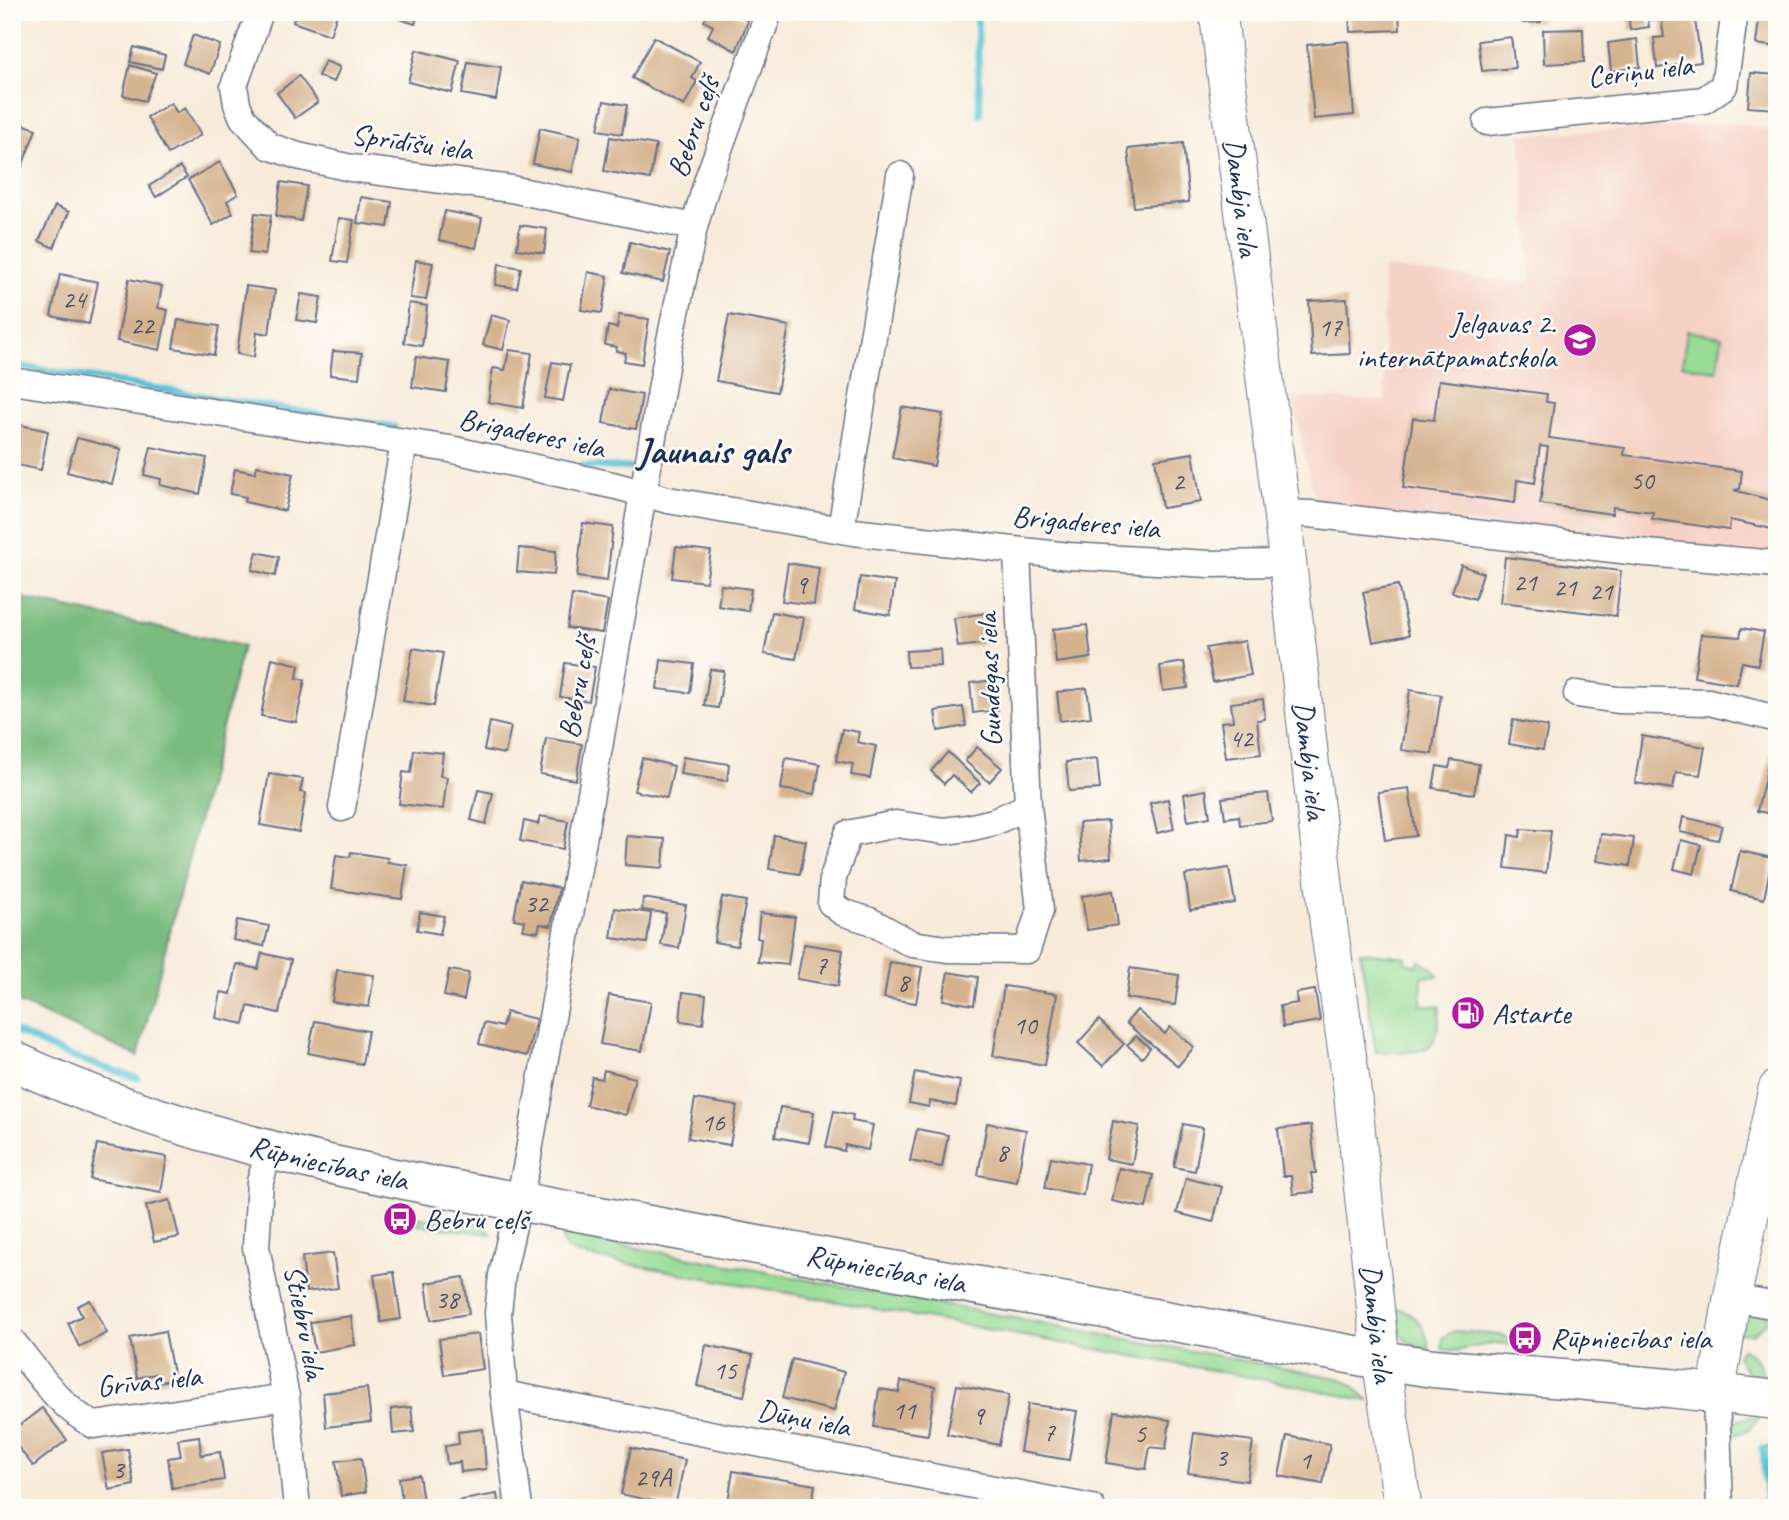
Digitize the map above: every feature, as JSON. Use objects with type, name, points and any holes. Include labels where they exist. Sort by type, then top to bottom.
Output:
[{"type":"main road","name":"Rūpniecības iela","points":[[12,1060],[124,1106],[269,1151],[517,1202],[1381,1360],[1442,1369],[1777,1401]]},
{"type":"street","name":"Sprīdīšu iela","points":[[260,12],[234,86],[243,118],[269,146],[298,156],[351,168],[511,189],[694,227]]},
{"type":"street","name":"Bebru ceļš","points":[[519,1508],[498,1313],[502,1275],[534,1127],[668,350],[694,227],[728,120],[769,12]]},
{"type":"street","name":"Dambja iela","points":[[1218,12],[1282,513],[1329,928],[1351,1080],[1381,1360],[1403,1508]]},
{"type":"street","name":"Ceriņu iela","points":[[1487,122],[1704,100],[1724,86],[1735,12]]},
{"type":"street","points":[[841,529],[900,175]]},
{"type":"street","name":"Brigaderes iela","points":[[12,381],[450,449],[616,485],[644,494],[841,529],[1017,551],[1209,564],[1287,563]]},
{"type":"street","points":[[342,808],[404,442]]},
{"type":"street","points":[[1282,513],[1647,553],[1777,564]]},
{"type":"street","name":"Gundegas iela","points":[[1017,551],[1028,806],[1040,910],[1027,950],[947,949],[912,944],[870,921],[842,912],[831,903],[833,878],[848,834],[896,824],[944,831],[968,828],[994,822],[1028,806]]},
{"type":"street","points":[[1577,694],[1618,700],[1709,702],[1777,719]]},
{"type":"street","points":[[1720,1508],[1716,1394],[1732,1298],[1777,1089]]},
{"type":"street","name":"Stiebru iela","points":[[269,1151],[260,1182],[256,1247],[286,1397],[298,1508]]},
{"type":"street","points":[[1732,1298],[1777,1306]]},
{"type":"street","name":"Grīvas iela","points":[[12,1341],[59,1398],[77,1416],[94,1425],[286,1397]]},
{"type":"street","name":"Dūņu iela","points":[[505,1394],[1092,1508]]},
{"type":"shaded area","name":"Jelgavas 2. internātpamatskola","points":[[1734,123],[1777,132],[1777,556],[1316,506],[1292,397],[1385,401],[1383,268],[1531,283],[1520,135]]},
{"type":"green space","points":[[1687,331],[1722,337],[1717,371],[1682,365]]},
{"type":"green space","points":[[12,596],[243,646],[138,1056],[12,1000]]},
{"type":"green space","points":[[1360,952],[1406,957],[1406,963],[1417,966],[1419,960],[1431,967],[1438,976],[1422,977],[1421,1005],[1440,1006],[1436,1036],[1425,1049],[1376,1052]]},
{"type":"green space","points":[[417,1217],[444,1222],[478,1222],[492,1234],[416,1225]]},
{"type":"green space","points":[[562,1234],[1342,1379],[1369,1401],[580,1255],[567,1248]]},
{"type":"green space","points":[[1390,1307],[1406,1312],[1418,1320],[1429,1349],[1413,1345],[1402,1336],[1394,1323]]},
{"type":"green space","points":[[1750,1311],[1768,1315],[1766,1323],[1752,1334],[1738,1333],[1739,1324]]},
{"type":"green space","points":[[1454,1331],[1500,1335],[1514,1340],[1516,1345],[1494,1343],[1456,1351],[1442,1349],[1442,1338]]},
{"type":"green space","points":[[1742,1348],[1758,1362],[1763,1382],[1741,1364],[1737,1355]]},
{"type":"green space","points":[[1759,1417],[1749,1430],[1725,1438],[1733,1423]]},
{"type":"green space","points":[[1777,1444],[1777,1508],[1767,1508],[1763,1449]]},
{"type":"building","points":[[206,12],[234,12],[231,21]]},
{"type":"building","points":[[296,12],[338,12],[330,35],[293,22]]},
{"type":"building","points":[[395,12],[419,12],[415,24],[394,17]]},
{"type":"building","points":[[709,12],[732,12],[748,21],[736,51],[708,36],[713,26],[704,21]]},
{"type":"building","points":[[1399,12],[1400,30],[1350,32],[1349,15]]},
{"type":"building","points":[[1522,12],[1541,12],[1541,22],[1523,23]]},
{"type":"building","points":[[1628,12],[1647,12],[1649,27],[1630,30]]},
{"type":"building","points":[[1760,12],[1777,12],[1777,47],[1756,44]]},
{"type":"building","points":[[1694,13],[1701,62],[1657,68],[1654,38],[1664,37],[1661,17]]},
{"type":"building","points":[[1583,29],[1584,62],[1544,64],[1543,30]]},
{"type":"building","points":[[193,35],[220,45],[210,74],[183,64]]},
{"type":"building","points":[[654,37],[700,62],[692,78],[697,81],[684,106],[632,78]]},
{"type":"building","points":[[1511,37],[1515,68],[1482,71],[1478,41]]},
{"type":"building","points":[[1637,39],[1640,67],[1611,71],[1608,43]]},
{"type":"building","points":[[1348,41],[1354,115],[1314,119],[1307,45]]},
{"type":"building","points":[[134,47],[165,55],[162,69],[130,62]]},
{"type":"building","points":[[416,50],[460,61],[452,93],[408,82]]},
{"type":"building","points":[[325,61],[340,67],[334,82],[318,76]]},
{"type":"building","points":[[468,62],[501,67],[496,100],[462,94]]},
{"type":"building","points":[[130,65],[156,73],[145,101],[123,95]]},
{"type":"building","points":[[1751,73],[1777,75],[1777,109],[1748,107]]},
{"type":"building","points":[[299,76],[318,102],[295,118],[277,93]]},
{"type":"building","points":[[604,101],[627,105],[622,134],[598,130]]},
{"type":"building","points":[[171,103],[177,113],[185,108],[201,135],[168,154],[147,117]]},
{"type":"building","points":[[12,120],[36,129],[21,169],[12,166]]},
{"type":"building","points":[[540,128],[580,137],[572,172],[533,164]]},
{"type":"building","points":[[610,137],[656,145],[650,179],[604,171]]},
{"type":"building","points":[[1183,143],[1189,202],[1134,207],[1128,149]]},
{"type":"building","points":[[220,162],[238,194],[227,201],[233,213],[213,225],[188,180]]},
{"type":"building","points":[[180,167],[187,177],[156,197],[149,186]]},
{"type":"building","points":[[281,182],[307,186],[301,221],[276,216]]},
{"type":"building","points":[[361,197],[392,202],[388,227],[357,223]]},
{"type":"building","points":[[55,206],[69,212],[54,248],[39,241]]},
{"type":"building","points":[[445,211],[482,218],[476,248],[439,240]]},
{"type":"building","points":[[255,213],[271,215],[265,255],[249,253]]},
{"type":"building","points":[[339,218],[354,220],[347,263],[332,261]]},
{"type":"building","points":[[520,225],[547,229],[544,253],[517,249]]},
{"type":"building","points":[[630,242],[670,252],[663,282],[623,273]]},
{"type":"building","points":[[416,260],[433,263],[426,300],[410,298]]},
{"type":"building","points":[[499,264],[521,268],[517,288],[495,285]]},
{"type":"building","points":[[588,272],[608,276],[602,313],[581,310]]},
{"type":"building","points":[[60,274],[98,282],[89,324],[51,316]]},
{"type":"building","points":[[129,279],[162,286],[158,308],[168,310],[160,350],[117,341]]},
{"type":"building","points":[[246,286],[275,290],[269,334],[257,332],[254,357],[237,354]]},
{"type":"building","points":[[301,294],[321,297],[317,323],[296,320]]},
{"type":"building","points":[[1347,299],[1350,354],[1312,356],[1309,301]]},
{"type":"building","points":[[409,303],[427,306],[422,346],[404,343]]},
{"type":"building","points":[[491,315],[510,320],[503,350],[483,345]]},
{"type":"building","points":[[619,315],[649,319],[642,364],[624,361],[626,353],[616,351],[617,347],[605,345],[608,326],[617,328]]},
{"type":"building","points":[[729,315],[789,326],[777,392],[716,381]]},
{"type":"building","points":[[178,320],[219,326],[214,355],[173,348]]},
{"type":"building","points":[[509,350],[532,353],[523,408],[488,402],[493,368],[505,370]]},
{"type":"building","points":[[333,351],[362,353],[359,378],[330,375]]},
{"type":"building","points":[[416,357],[450,362],[446,392],[412,387]]},
{"type":"building","points":[[552,362],[570,365],[563,401],[545,398]]},
{"type":"building","points":[[1439,380],[1547,394],[1546,402],[1554,403],[1549,438],[1625,448],[1624,455],[1742,471],[1740,489],[1734,490],[1777,502],[1777,530],[1730,520],[1729,530],[1652,519],[1653,512],[1613,507],[1612,514],[1540,504],[1548,447],[1540,446],[1535,483],[1517,480],[1515,503],[1403,488],[1413,418],[1434,420]]},
{"type":"building","points":[[609,389],[642,395],[636,429],[603,423]]},
{"type":"building","points":[[902,407],[943,414],[934,466],[892,458]]},
{"type":"building","points":[[12,423],[48,431],[41,470],[12,464]]},
{"type":"building","points":[[77,438],[121,449],[112,484],[67,472]]},
{"type":"building","points":[[151,447],[207,458],[200,494],[160,485],[161,479],[144,475]]},
{"type":"building","points":[[1193,453],[1201,502],[1162,508],[1155,459]]},
{"type":"building","points":[[257,466],[293,474],[285,511],[245,502],[246,497],[230,494],[235,469],[255,473]]},
{"type":"building","points":[[583,523],[613,527],[607,581],[577,577]]},
{"type":"building","points":[[676,547],[711,551],[706,582],[672,578]]},
{"type":"building","points":[[519,548],[556,551],[554,575],[517,572]]},
{"type":"building","points":[[257,552],[279,557],[275,576],[252,570]]},
{"type":"building","points":[[1505,557],[1621,571],[1616,616],[1500,602]]},
{"type":"building","points":[[788,563],[819,568],[814,605],[782,601]]},
{"type":"building","points":[[1461,565],[1483,573],[1475,599],[1452,592]]},
{"type":"building","points":[[860,577],[895,582],[890,615],[855,609]]},
{"type":"building","points":[[721,585],[751,589],[748,611],[718,606]]},
{"type":"building","points":[[1398,585],[1409,635],[1373,642],[1363,592]]},
{"type":"building","points":[[572,595],[608,601],[602,633],[567,628]]},
{"type":"building","points":[[772,612],[804,618],[796,659],[764,654]]},
{"type":"building","points":[[987,613],[991,643],[958,647],[954,618]]},
{"type":"building","points":[[1087,625],[1091,658],[1056,663],[1053,629]]},
{"type":"building","points":[[1742,628],[1764,632],[1758,665],[1742,662],[1737,684],[1694,677],[1701,634],[1740,637]]},
{"type":"building","points":[[1245,641],[1251,675],[1213,682],[1206,648]]},
{"type":"building","points":[[413,648],[443,653],[434,706],[403,701]]},
{"type":"building","points":[[940,649],[941,666],[907,667],[906,651]]},
{"type":"building","points":[[272,658],[299,665],[297,678],[305,680],[296,722],[261,716]]},
{"type":"building","points":[[661,660],[694,664],[690,693],[657,689]]},
{"type":"building","points":[[1184,662],[1188,688],[1163,691],[1160,666]]},
{"type":"building","points":[[565,663],[595,667],[589,701],[560,697]]},
{"type":"building","points":[[710,669],[724,671],[718,708],[704,706]]},
{"type":"building","points":[[994,680],[998,710],[973,713],[970,683]]},
{"type":"building","points":[[1087,688],[1091,717],[1060,721],[1057,692]]},
{"type":"building","points":[[1410,690],[1441,695],[1432,754],[1401,750]]},
{"type":"building","points":[[1263,699],[1265,719],[1257,720],[1261,754],[1226,758],[1221,722],[1233,721],[1231,703]]},
{"type":"building","points":[[963,707],[966,726],[938,731],[935,711]]},
{"type":"building","points":[[1513,720],[1548,727],[1543,750],[1509,744]]},
{"type":"building","points":[[490,722],[511,727],[505,754],[484,750]]},
{"type":"building","points":[[842,729],[859,732],[857,742],[876,746],[870,778],[851,775],[853,764],[836,761]]},
{"type":"building","points":[[1642,736],[1705,747],[1700,775],[1676,772],[1673,789],[1635,783]]},
{"type":"building","points":[[546,738],[582,744],[576,780],[540,774]]},
{"type":"building","points":[[977,747],[1002,768],[989,782],[965,761]]},
{"type":"building","points":[[414,750],[443,753],[440,776],[447,777],[443,809],[399,804],[403,772],[411,773]]},
{"type":"building","points":[[948,752],[980,783],[971,792],[952,775],[944,784],[931,771]]},
{"type":"building","points":[[1771,753],[1777,754],[1777,815],[1757,811]]},
{"type":"building","points":[[683,757],[729,764],[727,781],[680,774]]},
{"type":"building","points":[[642,758],[674,766],[667,798],[634,791]]},
{"type":"building","points":[[786,758],[820,764],[815,794],[781,789]]},
{"type":"building","points":[[1097,759],[1100,789],[1069,791],[1066,762]]},
{"type":"building","points":[[1451,760],[1479,764],[1474,794],[1433,788],[1437,766],[1449,768]]},
{"type":"building","points":[[269,774],[303,779],[300,792],[306,793],[299,832],[260,825]]},
{"type":"building","points":[[1409,788],[1416,836],[1385,840],[1378,792]]},
{"type":"building","points":[[478,790],[493,793],[486,824],[471,820]]},
{"type":"building","points":[[1206,790],[1210,817],[1188,821],[1184,794]]},
{"type":"building","points":[[1268,793],[1272,821],[1240,825],[1239,816],[1225,818],[1222,798]]},
{"type":"building","points":[[1168,799],[1174,829],[1157,833],[1150,803]]},
{"type":"building","points":[[540,816],[568,821],[563,849],[520,841],[524,821],[538,824]]},
{"type":"building","points":[[1683,817],[1722,826],[1718,840],[1680,832]]},
{"type":"building","points":[[1108,821],[1111,858],[1081,861],[1079,823]]},
{"type":"building","points":[[1521,829],[1551,831],[1546,873],[1505,868],[1509,835],[1520,837]]},
{"type":"building","points":[[1601,834],[1634,838],[1630,866],[1597,861]]},
{"type":"building","points":[[774,835],[806,841],[800,874],[769,869]]},
{"type":"building","points":[[627,836],[665,839],[663,868],[625,865]]},
{"type":"building","points":[[1681,840],[1701,845],[1694,874],[1674,869]]},
{"type":"building","points":[[1740,851],[1772,858],[1764,899],[1731,891]]},
{"type":"building","points":[[351,852],[388,858],[387,862],[407,865],[402,899],[331,889],[336,855],[350,857]]},
{"type":"building","points":[[1229,868],[1235,903],[1190,910],[1185,875]]},
{"type":"building","points":[[521,880],[559,888],[551,926],[540,924],[538,932],[523,930],[525,921],[514,919]]},
{"type":"building","points":[[1113,891],[1118,925],[1087,930],[1082,896]]},
{"type":"building","points":[[722,897],[746,901],[737,946],[714,942]]},
{"type":"building","points":[[643,898],[686,905],[679,948],[661,945],[666,913],[642,910]]},
{"type":"building","points":[[615,908],[651,913],[647,943],[611,938]]},
{"type":"building","points":[[420,912],[444,916],[440,934],[417,930]]},
{"type":"building","points":[[760,913],[795,917],[788,965],[758,962]]},
{"type":"building","points":[[237,920],[269,926],[264,946],[233,940]]},
{"type":"building","points":[[804,944],[843,950],[838,986],[797,979]]},
{"type":"building","points":[[262,953],[291,960],[279,1013],[248,1006],[244,1024],[216,1018],[221,992],[231,994],[237,964],[258,969]]},
{"type":"building","points":[[890,962],[922,967],[916,1003],[884,998]]},
{"type":"building","points":[[1130,968],[1179,975],[1175,1005],[1126,998]]},
{"type":"building","points":[[337,970],[374,975],[369,1007],[332,1002]]},
{"type":"building","points":[[449,970],[469,973],[464,1000],[444,996]]},
{"type":"building","points":[[948,972],[978,977],[974,1005],[943,1000]]},
{"type":"building","points":[[1004,986],[1057,994],[1045,1065],[993,1056]]},
{"type":"building","points":[[1315,990],[1320,1021],[1283,1027],[1280,1006],[1297,1003],[1296,993]]},
{"type":"building","points":[[683,992],[706,995],[703,1024],[680,1021]]},
{"type":"building","points":[[609,995],[651,1002],[642,1051],[600,1044]]},
{"type":"building","points":[[1137,1010],[1165,1034],[1170,1027],[1194,1047],[1178,1066],[1126,1023]]},
{"type":"building","points":[[506,1012],[536,1019],[527,1056],[479,1044],[484,1023],[502,1027]]},
{"type":"building","points":[[1099,1020],[1124,1044],[1103,1066],[1078,1043]]},
{"type":"building","points":[[315,1021],[368,1031],[362,1064],[308,1053]]},
{"type":"building","points":[[1136,1036],[1150,1048],[1142,1058],[1127,1045]]},
{"type":"building","points":[[604,1070],[635,1078],[626,1115],[586,1105],[592,1077],[602,1079]]},
{"type":"building","points":[[915,1072],[960,1081],[956,1106],[930,1101],[929,1107],[909,1103]]},
{"type":"building","points":[[695,1099],[737,1106],[730,1145],[688,1138]]},
{"type":"building","points":[[780,1107],[814,1112],[809,1143],[775,1137]]},
{"type":"building","points":[[834,1111],[853,1115],[852,1121],[873,1125],[868,1150],[845,1145],[844,1151],[826,1147]]},
{"type":"building","points":[[1113,1121],[1139,1126],[1132,1164],[1106,1159]]},
{"type":"building","points":[[987,1123],[1026,1130],[1017,1182],[978,1175]]},
{"type":"building","points":[[1183,1124],[1203,1128],[1195,1171],[1174,1167]]},
{"type":"building","points":[[1311,1125],[1316,1173],[1311,1173],[1314,1192],[1293,1194],[1291,1176],[1283,1176],[1278,1129]]},
{"type":"building","points":[[917,1129],[948,1135],[942,1167],[910,1161]]},
{"type":"building","points":[[97,1144],[167,1157],[161,1192],[90,1179]]},
{"type":"building","points":[[1051,1157],[1088,1164],[1083,1195],[1045,1188]]},
{"type":"building","points":[[1119,1168],[1153,1175],[1146,1208],[1112,1201]]},
{"type":"building","points":[[1186,1178],[1222,1187],[1213,1222],[1177,1213]]},
{"type":"building","points":[[170,1200],[179,1237],[154,1242],[146,1206]]},
{"type":"building","points":[[333,1253],[338,1288],[306,1292],[302,1257]]},
{"type":"building","points":[[394,1272],[401,1319],[381,1322],[374,1275]]},
{"type":"building","points":[[464,1277],[469,1314],[431,1320],[426,1283]]},
{"type":"building","points":[[90,1300],[107,1333],[79,1347],[68,1323],[82,1316],[77,1306]]},
{"type":"building","points":[[351,1316],[355,1345],[315,1352],[310,1322]]},
{"type":"building","points":[[165,1331],[174,1379],[156,1383],[155,1374],[137,1378],[130,1338]]},
{"type":"building","points":[[478,1334],[483,1369],[444,1375],[439,1339]]},
{"type":"building","points":[[706,1345],[753,1355],[744,1396],[697,1386]]},
{"type":"building","points":[[792,1359],[844,1372],[834,1411],[782,1398]]},
{"type":"building","points":[[901,1381],[935,1386],[928,1435],[874,1427],[879,1389],[899,1392]]},
{"type":"building","points":[[957,1385],[1009,1395],[999,1445],[947,1434]]},
{"type":"building","points":[[367,1388],[371,1422],[326,1427],[323,1393]]},
{"type":"building","points":[[1028,1404],[1077,1411],[1069,1460],[1020,1452]]},
{"type":"building","points":[[411,1407],[414,1432],[393,1434],[391,1409]]},
{"type":"building","points":[[42,1408],[67,1440],[33,1466],[12,1439],[12,1431]]},
{"type":"building","points":[[1114,1411],[1170,1420],[1166,1449],[1150,1447],[1146,1469],[1106,1463]]},
{"type":"building","points":[[483,1429],[486,1469],[461,1472],[460,1462],[447,1464],[445,1446],[459,1444],[458,1432]]},
{"type":"building","points":[[1194,1433],[1253,1441],[1247,1481],[1188,1473]]},
{"type":"building","points":[[199,1436],[201,1455],[220,1452],[224,1480],[172,1488],[168,1458],[181,1456],[178,1439]]},
{"type":"building","points":[[1287,1436],[1330,1444],[1323,1484],[1279,1476]]},
{"type":"building","points":[[631,1448],[685,1460],[675,1506],[621,1494]]},
{"type":"building","points":[[128,1449],[134,1485],[109,1490],[102,1453]]},
{"type":"building","points":[[361,1458],[366,1492],[341,1496],[336,1461]]},
{"type":"building","points":[[733,1471],[815,1485],[811,1508],[727,1508]]},
{"type":"building","points":[[419,1475],[424,1508],[403,1508],[399,1478]]},
{"type":"building","points":[[497,1494],[499,1508],[458,1508],[457,1501]]},
{"type":"building","points":[[880,1503],[899,1506],[899,1508],[878,1508]]},
{"type":"waterway","points":[[977,12],[980,114]]},
{"type":"waterway","points":[[12,365],[394,427]]},
{"type":"waterway","points":[[581,466],[639,468]]},
{"type":"waterway","points":[[12,1030],[66,1055],[137,1078]]},
{"type":"waterway","points":[[1763,1449],[1767,1508]]},
{"type":"place","name":"Jelgavas 2. internātpamatskola","points":[[1580,340]]},
{"type":"place","name":"Astarte","points":[[1468,1013]]},
{"type":"place","name":"Bebru ceļš","points":[[400,1219]]},
{"type":"place","name":"Rūpniecības iela","points":[[1525,1338]]},
{"type":"district","name":"Jaunais gals","points":[[713,450]]}]
